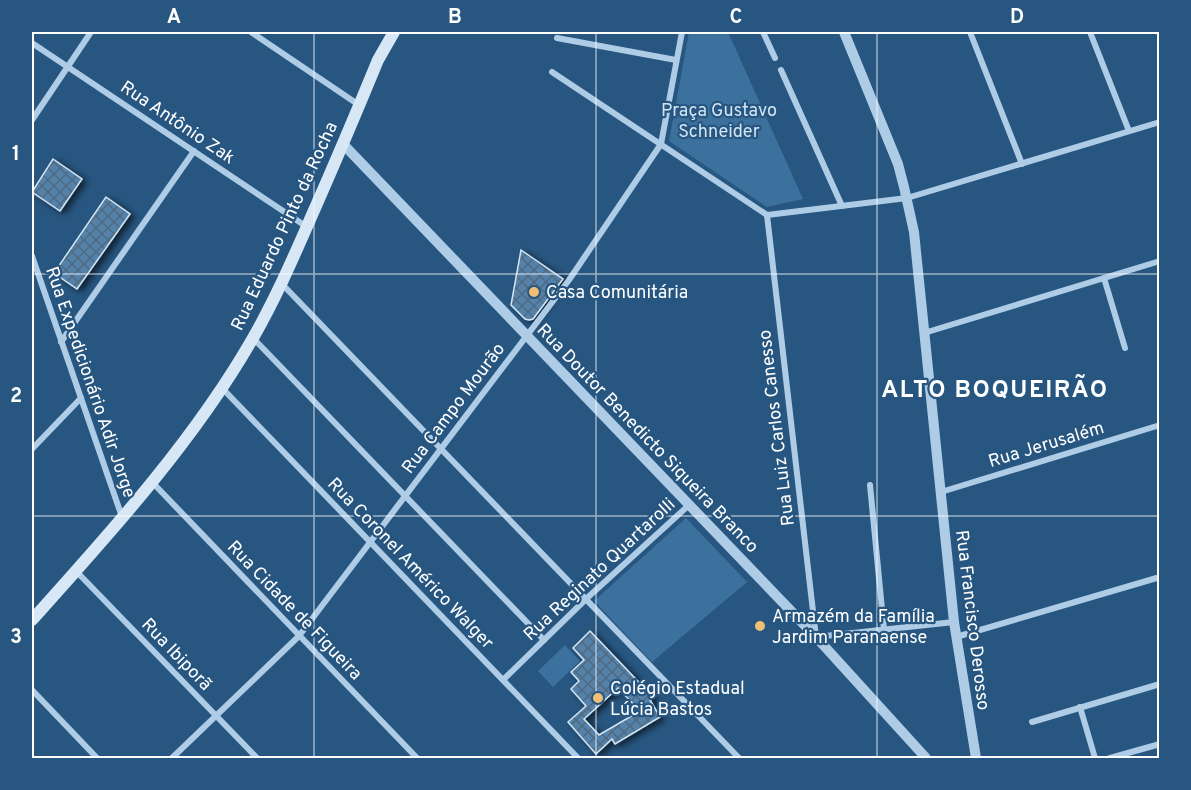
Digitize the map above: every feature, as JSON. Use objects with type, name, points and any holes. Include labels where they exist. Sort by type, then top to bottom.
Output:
[{"type":"main road","name":"Rua Eduardo Pinto da Rocha","points":[[32,620],[151,482],[222,388],[253,339],[307,227],[378,60],[394,32]]},
{"type":"street","points":[[32,120],[91,32]]},
{"type":"street","points":[[251,32],[359,105]]},
{"type":"street","name":"Rua Campo Mourão","points":[[172,759],[299,636],[569,280],[661,144],[682,32]]},
{"type":"street","points":[[763,32],[775,58]]},
{"type":"street","name":"Rua Francisco Derosso","points":[[844,32],[898,164],[916,247],[954,622],[976,759]]},
{"type":"street","points":[[970,32],[1022,164]]},
{"type":"street","points":[[1090,32],[1129,131]]},
{"type":"street","points":[[556,38],[676,60]]},
{"type":"street","name":"Rua Antônio Zak","points":[[32,43],[307,227]]},
{"type":"street","points":[[781,70],[842,206]]},
{"type":"street","points":[[552,72],[767,215],[907,198],[1160,122]]},
{"type":"street","name":"Rua Doutor Benedicto Siqueira Branco","points":[[343,144],[816,637],[926,759]]},
{"type":"street","points":[[61,342],[194,151]]},
{"type":"street","name":"Rua Luiz Carlos Canesso","points":[[767,215],[816,637]]},
{"type":"street","name":"Rua Expedicionário Adir Jorge","points":[[32,256],[122,517]]},
{"type":"street","points":[[924,333],[1160,261]]},
{"type":"street","points":[[1104,278],[1125,348]]},
{"type":"street","points":[[281,284],[739,759]]},
{"type":"street","points":[[253,339],[544,640]]},
{"type":"street","name":"Rua Coronel Américo Walger","points":[[222,388],[578,759]]},
{"type":"street","points":[[32,449],[81,398]]},
{"type":"street","name":"Rua Jerusalém","points":[[941,492],[1160,425]]},
{"type":"street","name":"Rua Cidade de Figueira","points":[[151,482],[417,759]]},
{"type":"street","points":[[870,485],[884,630]]},
{"type":"street","name":"Rua Reginato Quartarolli","points":[[503,680],[586,599],[689,505]]},
{"type":"street","name":"Rua Ibiporã","points":[[76,570],[257,759]]},
{"type":"street","points":[[956,637],[1160,577]]},
{"type":"street","points":[[816,637],[954,622]]},
{"type":"street","points":[[1032,722],[1160,684]]},
{"type":"street","points":[[32,690],[97,759]]},
{"type":"street","points":[[1080,707],[1095,759]]},
{"type":"street","points":[[1110,759],[1160,744]]},
{"type":"green space","name":"Praça Gustavo Schneider","points":[[689,32],[728,32],[803,199],[767,207],[669,141]]},
{"type":"green space","points":[[686,518],[747,582],[652,662],[594,601]]},
{"type":"green space","points":[[565,645],[580,661],[553,687],[538,671]]},
{"type":"building","points":[[53,159],[82,179],[60,211],[32,192]]},
{"type":"building","points":[[106,197],[130,214],[77,289],[54,273]]},
{"type":"building","name":"Casa Comunitária","points":[[521,250],[563,279],[533,319],[529,320],[511,305]]},
{"type":"building","points":[[590,631],[653,697],[650,700],[660,717],[615,744],[612,739],[596,754],[568,722],[586,706],[571,689],[579,681],[571,672],[584,660],[573,648]],"holes":[[[618,688],[640,711],[599,735],[584,719]]]},
{"type":"place","name":"Casa Comunitária","points":[[534,292]]},
{"type":"place","name":"Armazém da Família Jardim Paranaense","points":[[760,626]]},
{"type":"place","name":"Colégio Estadual Lúcia Bastos","points":[[598,698]]},
{"type":"district","name":"ALTO BOQUEIRÃO","points":[[995,389]]}]
